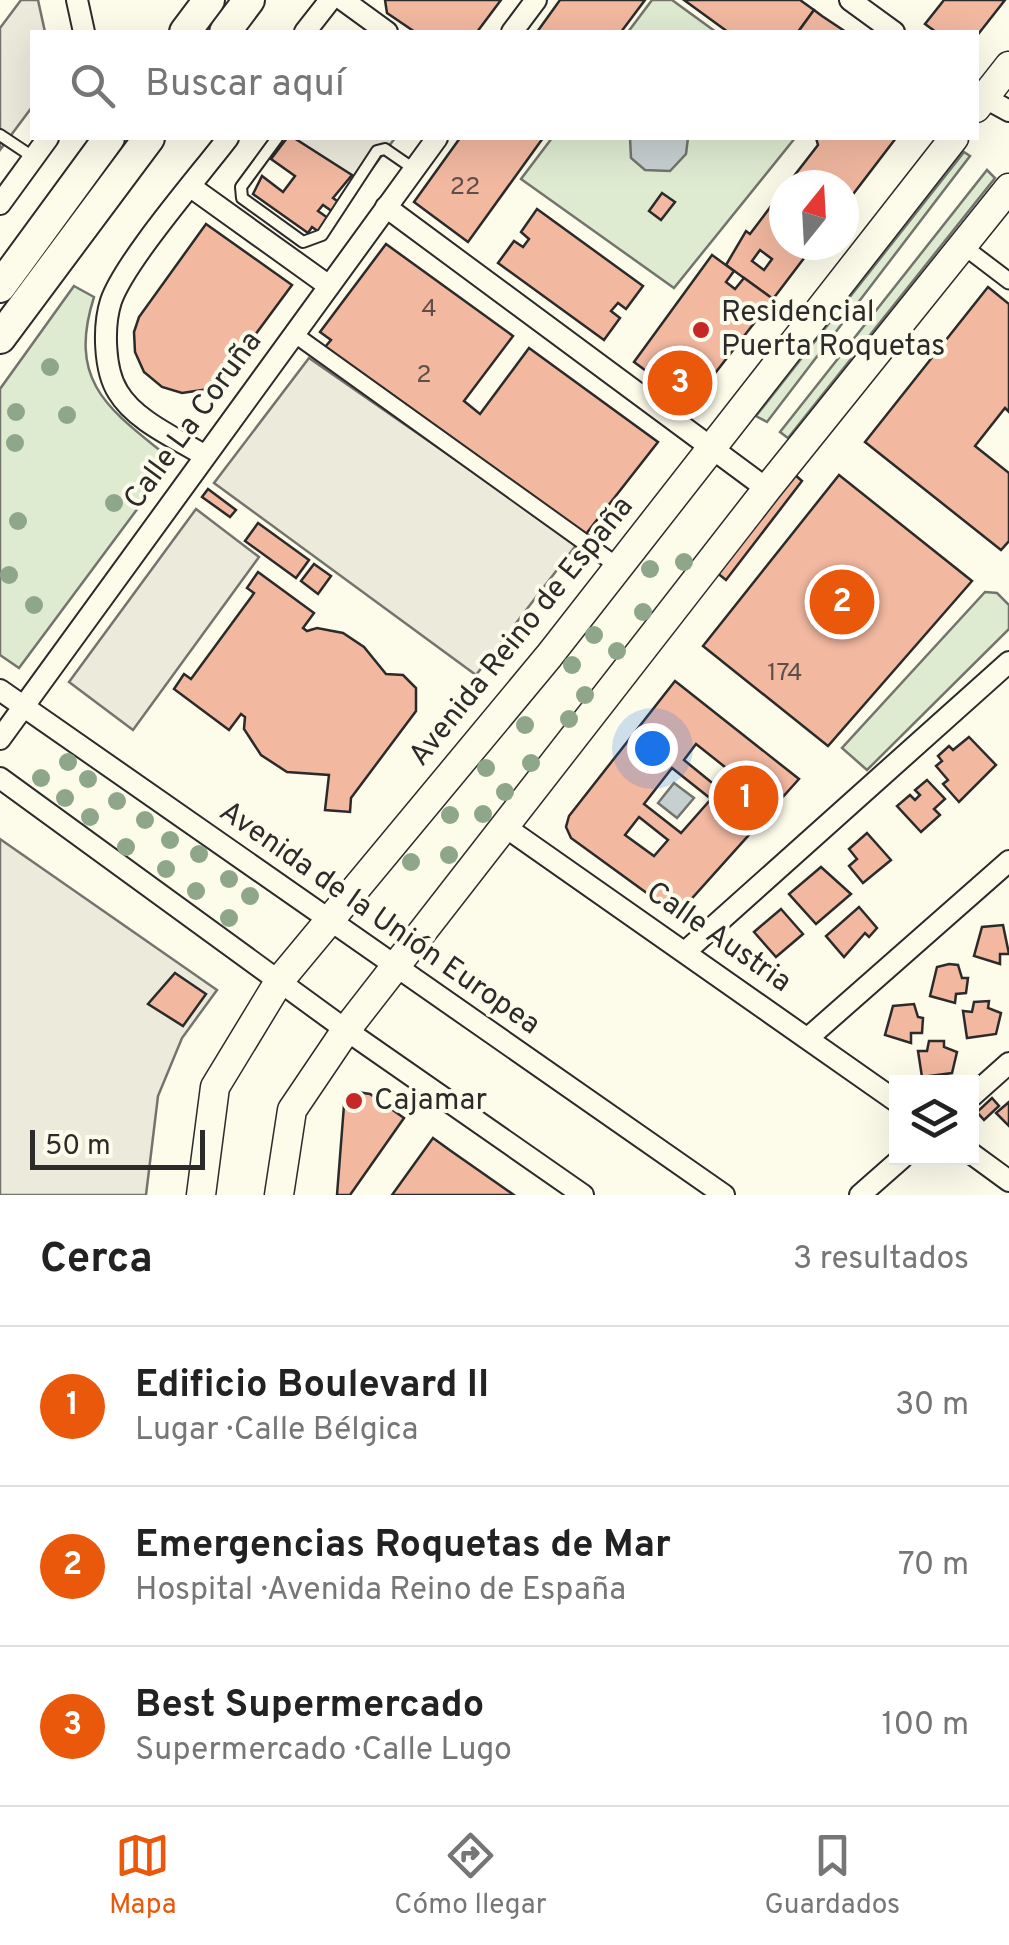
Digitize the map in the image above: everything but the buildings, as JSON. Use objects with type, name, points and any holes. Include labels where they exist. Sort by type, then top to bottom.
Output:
[{"type":"main road","points":[[186,30],[209,0]]},
{"type":"main road","points":[[226,30],[249,0]]},
{"type":"main road","points":[[0,287],[107,140]]},
{"type":"main road","points":[[0,338],[148,140]]},
{"type":"street","points":[[77,0],[84,30]]},
{"type":"street","points":[[308,30],[330,0]]},
{"type":"street","points":[[343,0],[384,30]]},
{"type":"street","points":[[514,30],[536,0]]},
{"type":"street","points":[[850,0],[891,30]]},
{"type":"street","points":[[986,103],[1009,66]]},
{"type":"street","points":[[0,204],[46,140]]},
{"type":"street","points":[[205,456],[132,409],[117,392],[108,364],[112,299],[226,140]]},
{"type":"street","name":"Calle La Coruña","points":[[0,739],[436,140]]},
{"type":"street","name":"Avenida Reino de España","points":[[201,1195],[215,1087],[280,980],[619,566],[952,140]]},
{"type":"street","points":[[191,187],[329,286]]},
{"type":"street","points":[[280,1195],[292,1110],[346,1030],[767,489],[1009,188]]},
{"type":"street","points":[[386,207],[767,489]]},
{"type":"street","points":[[963,246],[1009,282]]},
{"type":"street","points":[[294,334],[619,566]]},
{"type":"street","points":[[685,952],[1009,662]]},
{"type":"street","name":"Avenida de la Unión Europea","points":[[0,690],[724,1195]]},
{"type":"street","points":[[0,778],[346,1030],[584,1195]]},
{"type":"street","name":"Calle Austria","points":[[504,826],[889,1095]]},
{"type":"street","points":[[808,1038],[1009,861]]},
{"type":"street","points":[[979,1090],[1009,1063]]},
{"type":"street","points":[[979,1159],[1009,1181]]},
{"type":"street","points":[[860,1195],[894,1165]]},
{"type":"lane","points":[[0,134],[33,157]]},
{"type":"lane","points":[[275,140],[240,186],[242,198],[303,242],[322,235],[377,151],[385,149],[414,169]]},
{"type":"green space","points":[[652,0],[672,0],[713,30],[630,30]]},
{"type":"green space","points":[[550,140],[793,140],[674,288],[521,179]]},
{"type":"green space","points":[[964,152],[970,156],[767,422],[756,416]]},
{"type":"green space","points":[[987,170],[995,178],[788,438],[780,432]]},
{"type":"green space","points":[[74,286],[94,297],[86,353],[100,393],[131,427],[173,461],[19,668],[0,655],[0,389]]},
{"type":"green space","points":[[985,592],[997,593],[1009,605],[1009,629],[867,770],[842,748]]},
{"type":"shaded area","points":[[21,0],[38,0],[45,30],[30,30],[30,110],[0,150],[0,28]]},
{"type":"shaded area","points":[[297,140],[394,140],[360,185]]},
{"type":"shaded area","points":[[630,140],[688,140],[686,154],[670,171],[645,170],[631,158]]},
{"type":"shaded area","points":[[309,358],[577,544],[476,675],[214,483]]},
{"type":"shaded area","points":[[196,509],[259,557],[133,730],[69,682]]},
{"type":"shaded area","points":[[674,783],[694,798],[677,818],[658,803]]},
{"type":"shaded area","points":[[0,839],[217,990],[182,1038],[158,1096],[146,1195],[0,1195]]},
{"type":"place","name":"Residencial Puerta Roquetas","points":[[701,330]]},
{"type":"place","name":"Best Supermercado","points":[[680,383]]},
{"type":"place","name":"Emergencias Roquetas de Mar","points":[[842,602]]},
{"type":"place","name":"Edificio Boulevard II","points":[[746,798]]},
{"type":"place","name":"Cajamar","points":[[354,1101]]}]
